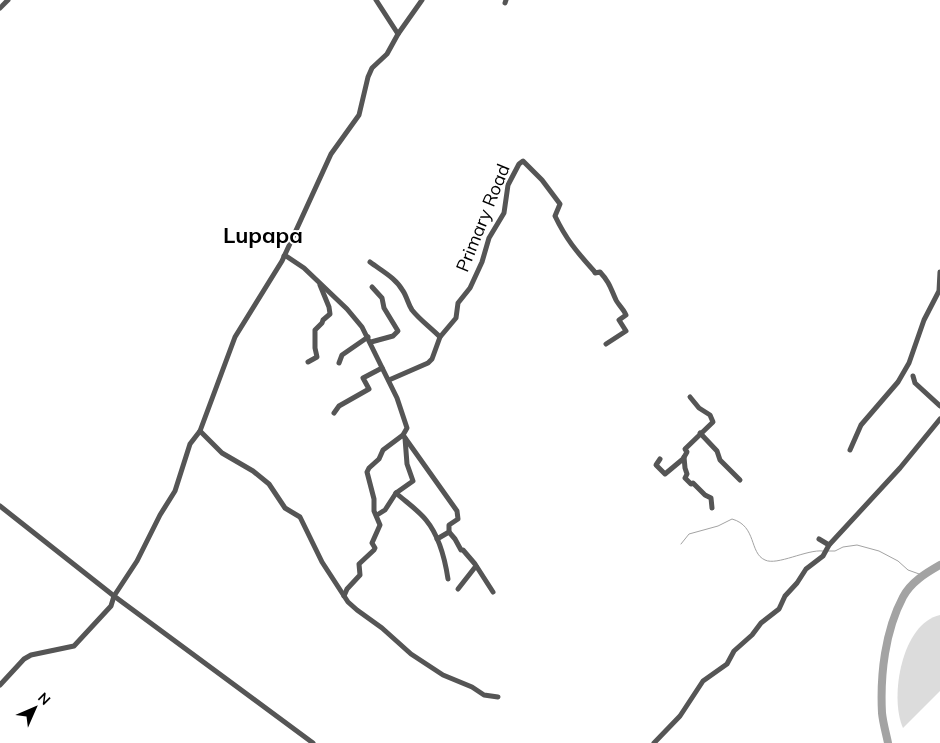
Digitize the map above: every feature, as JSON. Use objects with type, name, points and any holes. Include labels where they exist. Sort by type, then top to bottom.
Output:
[{"type":"street","points":[[0,8],[8,0]]},
{"type":"street","points":[[376,0],[398,34]]},
{"type":"street","points":[[0,685],[24,659],[31,655],[74,646],[111,606],[114,596],[137,561],[160,515],[175,491],[190,444],[200,431],[236,337],[284,256],[331,154],[359,116],[366,84],[372,68],[387,54],[398,34],[422,0]]},
{"type":"street","name":"Primary Road","points":[[440,337],[456,318],[458,303],[470,288],[482,262],[489,238],[504,213],[508,185],[519,164],[523,161],[542,180],[560,204],[555,216],[570,244],[595,273],[600,272],[604,276],[626,315],[620,320],[626,331],[606,344]]},
{"type":"street","points":[[284,256],[304,268],[347,308],[370,339],[397,398],[407,428],[404,436],[407,464],[413,481],[396,493],[384,510],[377,515]]},
{"type":"street","points":[[370,262],[396,281],[404,292],[410,308],[422,322],[426,323],[440,337],[432,359],[428,363],[389,380]]},
{"type":"street","points":[[850,450],[861,425],[898,382],[909,363],[924,320],[939,291],[940,272]]},
{"type":"street","points":[[308,362],[318,357],[315,348],[315,330],[330,314],[319,283]]},
{"type":"street","points":[[339,364],[342,355],[370,339],[393,336],[398,332],[384,308],[382,298],[372,287]]},
{"type":"street","points":[[334,413],[339,406],[369,389],[363,378],[382,368]]},
{"type":"street","points":[[913,376],[915,383],[940,406]]},
{"type":"street","points":[[660,459],[656,465],[665,474],[684,456],[687,452],[685,449],[713,422],[710,416],[699,408],[690,397]]},
{"type":"street","points":[[654,743],[680,716],[703,682],[727,664],[734,651],[752,635],[761,623],[779,608],[785,596],[806,569],[823,556],[828,545],[900,468],[940,419]]},
{"type":"street","points":[[200,431],[222,452],[253,471],[269,484],[285,508],[300,517],[322,562],[344,596],[357,610],[382,628],[411,654],[443,675],[484,694],[498,697]]},
{"type":"street","points":[[700,433],[717,451],[720,460],[740,480]]},
{"type":"street","points":[[344,596],[360,575],[359,564],[375,548],[372,542],[380,526],[374,510],[374,499],[367,472],[379,459],[383,450],[404,436]]},
{"type":"street","points":[[404,436],[457,511],[458,519],[448,524],[449,532],[455,538],[461,550],[476,566],[493,592]]},
{"type":"street","points":[[684,456],[687,474],[685,478],[711,498],[712,508]]},
{"type":"street","points":[[396,493],[427,520],[442,550],[448,579]]},
{"type":"street","points":[[0,506],[114,596],[312,743]]},
{"type":"street","points":[[437,538],[449,532]]},
{"type":"street","points":[[819,539],[828,545]]},
{"type":"street","points":[[458,589],[476,566]]},
{"type":"shaded area","points":[[940,615],[940,691],[903,728],[899,715],[898,698],[902,663],[908,646],[916,632],[927,621]]},
{"type":"waterway","points":[[681,544],[689,534],[718,526],[732,519],[740,522],[745,527],[760,557],[765,560],[777,561],[809,552],[823,551]]},
{"type":"waterway","points":[[827,551],[835,551],[843,547],[857,545],[879,551],[898,561],[908,570],[922,575]]},
{"type":"waterway","points":[[888,743],[882,713],[882,684],[885,654],[892,624],[903,597],[910,587],[940,565]]},
{"type":"district","name":"Lupapa","points":[[263,235]]}]
